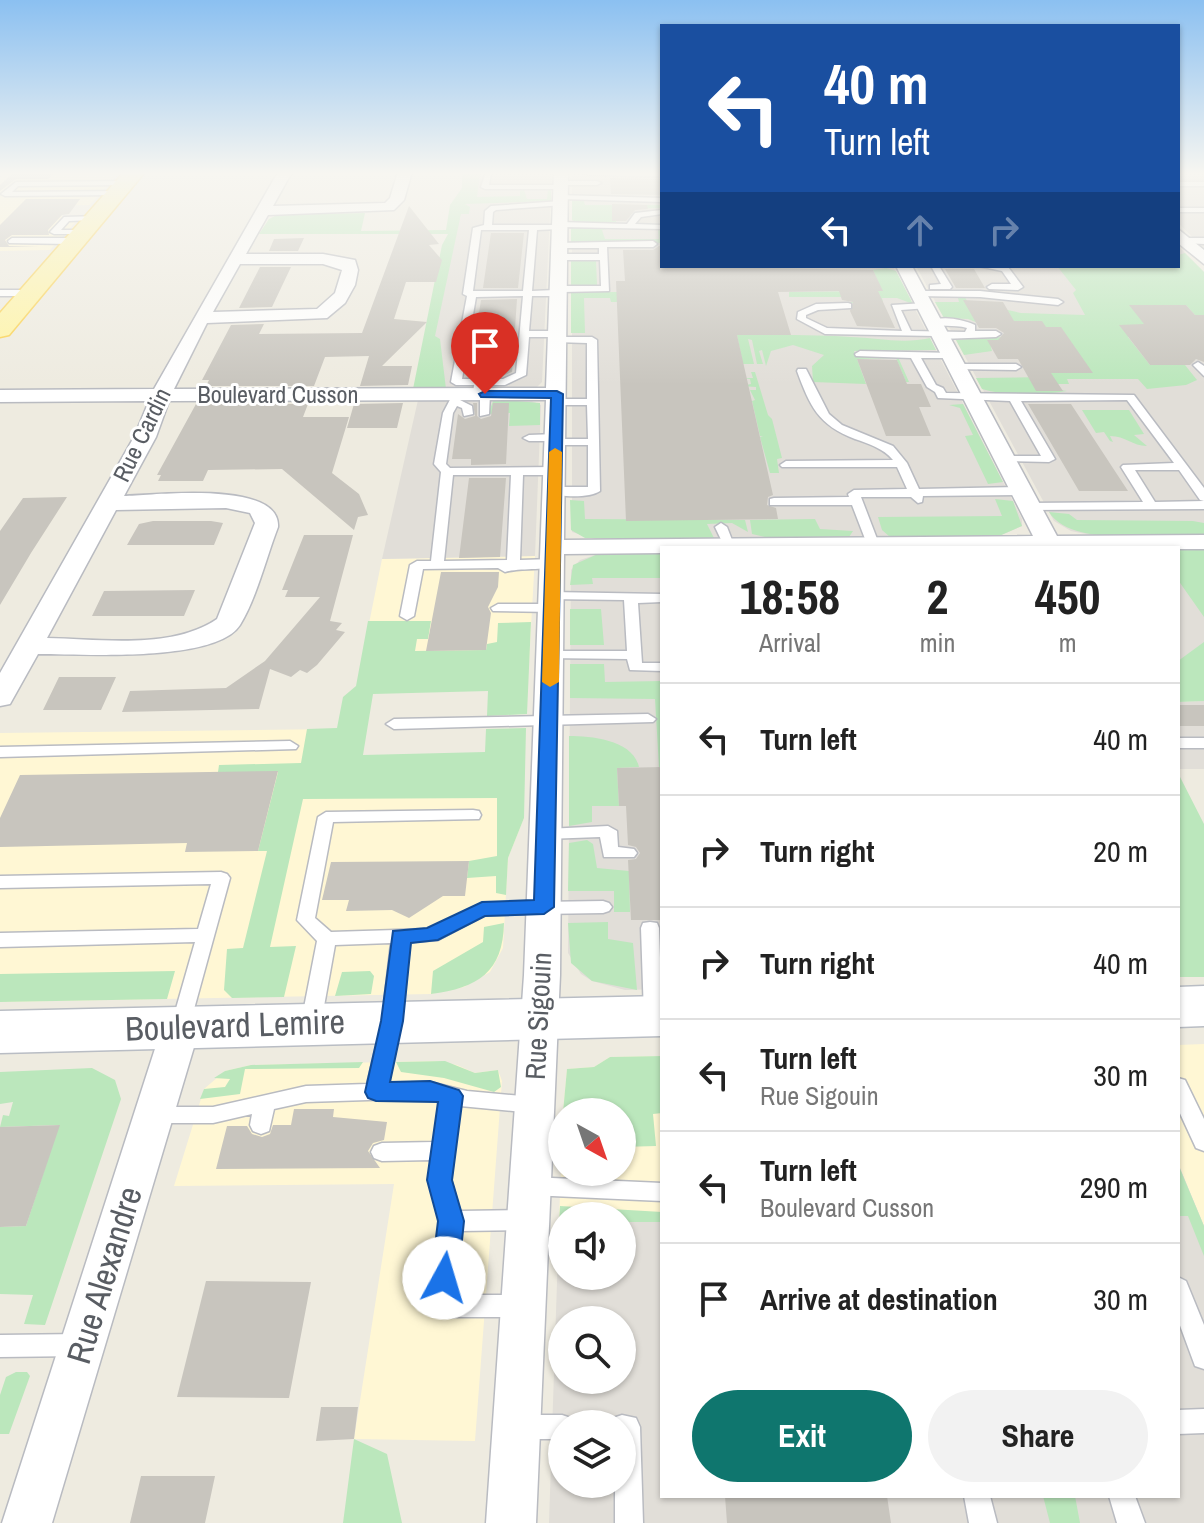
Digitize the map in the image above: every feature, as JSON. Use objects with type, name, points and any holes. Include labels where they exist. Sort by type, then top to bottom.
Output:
[{"type":"main road","points":[[7,304],[65,243]]},
{"type":"main road","points":[[1180,1007],[1204,1006]]},
{"type":"main road","name":"Boulevard Lemire","points":[[0,1032],[658,1016]]},
{"type":"street","name":"Rue Cardin","points":[[0,698],[145,436],[201,318],[244,243]]},
{"type":"street","name":"Rue Sigouin","points":[[511,1523],[544,907],[560,243]]},
{"type":"street","points":[[1189,243],[1204,259]]},
{"type":"street","points":[[201,318],[321,314],[337,305],[351,270],[349,263],[332,259],[235,259]]},
{"type":"street","points":[[905,268],[1049,543]]},
{"type":"street","name":"Boulevard Cusson","points":[[0,396],[557,398]]},
{"type":"street","points":[[29,646],[184,643],[215,634],[228,623],[266,527],[267,518],[262,511],[236,503],[108,503]]},
{"type":"street","points":[[699,546],[724,536],[755,546]]},
{"type":"street","points":[[822,546],[1204,542]]},
{"type":"street","points":[[553,555],[660,549]]},
{"type":"street","name":"Rue Alexandre","points":[[27,1523],[181,1027]]},
{"type":"lane","points":[[475,243],[468,294],[606,289],[603,245]]},
{"type":"lane","points":[[437,565],[447,472],[440,464],[448,413],[473,397],[521,375],[532,243]]},
{"type":"lane","points":[[572,243],[604,257]]},
{"type":"lane","points":[[591,243],[653,244]]},
{"type":"lane","points":[[936,268],[947,287]]},
{"type":"lane","points":[[947,287],[1018,287],[1005,269],[997,268]]},
{"type":"lane","points":[[980,280],[1013,279]]},
{"type":"lane","points":[[915,355],[934,322],[947,287]]},
{"type":"lane","points":[[472,294],[456,382],[473,397]]},
{"type":"lane","points":[[501,308],[503,294]]},
{"type":"lane","points":[[789,328],[858,334],[908,334],[934,322],[972,297],[1058,302]]},
{"type":"lane","points":[[934,322],[955,300]]},
{"type":"lane","points":[[813,328],[802,319],[806,310],[848,306]]},
{"type":"lane","points":[[908,334],[895,307],[934,322],[996,334]]},
{"type":"lane","points":[[934,322],[972,328]]},
{"type":"lane","points":[[934,322],[983,363],[1017,364]]},
{"type":"lane","points":[[524,334],[592,340],[594,491],[554,491]]},
{"type":"lane","points":[[860,354],[915,355]]},
{"type":"lane","points":[[915,355],[932,387],[939,390],[942,396],[1130,397],[1204,497]]},
{"type":"lane","points":[[802,371],[815,402],[830,421],[849,434],[894,452],[916,496]]},
{"type":"lane","points":[[468,414],[467,406],[473,397]]},
{"type":"lane","points":[[557,398],[593,402]]},
{"type":"lane","points":[[1005,459],[1049,459],[1014,398]]},
{"type":"lane","points":[[529,438],[555,453]]},
{"type":"lane","points":[[447,472],[522,466],[593,442]]},
{"type":"lane","points":[[786,465],[901,463]]},
{"type":"lane","points":[[506,567],[522,466]]},
{"type":"lane","points":[[1151,505],[1127,467],[1182,466]]},
{"type":"lane","points":[[979,492],[988,510]]},
{"type":"lane","points":[[873,544],[854,494],[916,496],[979,492],[1026,499],[1204,505]]},
{"type":"lane","points":[[774,502],[857,501]]},
{"type":"lane","points":[[407,616],[417,565],[506,567],[553,555]]},
{"type":"lane","points":[[498,608],[552,602],[660,598]]},
{"type":"lane","points":[[631,599],[635,667],[660,667]]},
{"type":"lane","points":[[551,655],[634,655]]},
{"type":"lane","points":[[394,724],[648,719]]},
{"type":"lane","points":[[1180,743],[1204,743]]},
{"type":"lane","points":[[0,752],[290,746]]},
{"type":"lane","points":[[473,815],[326,817],[306,920],[327,939],[431,935],[482,909],[603,907]]},
{"type":"lane","points":[[546,834],[608,831],[610,853],[628,853]]},
{"type":"lane","points":[[0,882],[221,878],[181,1027]]},
{"type":"lane","points":[[650,928],[658,1016]]},
{"type":"lane","points":[[0,940],[206,935]]},
{"type":"lane","points":[[376,1092],[392,1021],[401,936]]},
{"type":"lane","points":[[311,1023],[327,939]]},
{"type":"lane","points":[[1180,1088],[1196,1107],[1204,1142]]},
{"type":"lane","points":[[154,1115],[213,1115],[306,1094],[430,1090],[451,1096],[533,1105]]},
{"type":"lane","points":[[451,1096],[440,1180],[451,1221],[441,1306],[522,1306]]},
{"type":"lane","points":[[261,1125],[265,1103]]},
{"type":"lane","points":[[382,1152],[443,1151]]},
{"type":"lane","points":[[451,1221],[528,1203],[660,1192]]},
{"type":"lane","points":[[1180,1293],[1204,1358]]},
{"type":"lane","points":[[0,1346],[83,1345]]},
{"type":"lane","points":[[1180,1422],[1204,1421]]},
{"type":"lane","points":[[516,1427],[548,1427]]},
{"type":"lane","points":[[628,1498],[629,1523]]},
{"type":"lane","points":[[977,1498],[983,1523]]},
{"type":"lane","points":[[1123,1498],[1131,1523]]},
{"type":"shaded area","points":[[0,243],[56,243],[50,250],[0,251]]},
{"type":"shaded area","points":[[450,243],[549,243],[542,382],[536,388],[419,389]]},
{"type":"shaded area","points":[[572,243],[660,243],[660,268],[894,268],[1022,519],[1022,526],[999,536],[595,539],[572,532]]},
{"type":"shaded area","points":[[1180,248],[1204,272],[1204,535],[1090,535],[1071,531],[1054,521],[917,268],[1180,268]]},
{"type":"shaded area","points":[[527,399],[541,405],[535,556],[382,559],[418,400]]},
{"type":"shaded area","points":[[1180,550],[1204,550],[1204,696],[1180,696]]},
{"type":"shaded area","points":[[660,553],[660,989],[625,990],[592,981],[581,974],[568,953],[571,570],[580,560],[598,554]]},
{"type":"shaded area","points":[[535,556],[529,663],[360,668],[382,559]]},
{"type":"shaded area","points":[[1204,701],[1204,769],[1180,769],[1180,702]]},
{"type":"shaded area","points":[[337,729],[330,764],[500,794],[524,818],[508,858],[503,948],[490,972],[464,987],[431,994],[0,1002],[0,733]]},
{"type":"shaded area","points":[[1204,1044],[1204,1226],[1180,1169],[1180,1045]]},
{"type":"shaded area","points":[[660,1056],[660,1222],[636,1222],[636,1202],[560,1202],[560,1186],[636,1186],[636,1098],[564,1098],[567,1069],[594,1067],[610,1057]]},
{"type":"shaded area","points":[[434,1061],[457,1065],[475,1073],[498,1070],[502,1081],[475,1441],[354,1439],[394,1184],[174,1186],[204,1089],[225,1071],[251,1065]]},
{"type":"shaded area","points":[[1180,1168],[1204,1226],[1204,1523],[549,1523],[550,1498],[636,1498],[636,1410],[553,1410],[553,1394],[636,1394],[636,1306],[556,1306],[557,1290],[636,1290],[636,1222],[660,1222],[660,1498],[1180,1498]]},
{"type":"green space","points":[[455,243],[435,336],[440,339],[446,389],[413,389],[442,245]]},
{"type":"green space","points":[[1185,253],[1204,272],[1204,315],[1195,315],[1186,305],[1154,336],[1128,337],[1150,365],[1185,365],[1197,380],[1186,385],[1147,389],[1138,379],[1067,379],[1069,384],[1057,384],[1060,390],[1067,391],[1013,394],[982,389],[976,378],[1046,377],[1075,347],[991,347],[992,351],[964,355],[956,340],[1017,336],[1042,321],[978,323],[968,319],[944,318],[935,302],[959,302],[958,298],[939,298],[965,297],[967,301],[1021,313],[1085,315],[1073,293],[1076,290],[1059,268],[1180,268],[1180,254]]},
{"type":"green space","points":[[571,260],[596,261],[597,285],[571,286]]},
{"type":"green space","points":[[886,268],[896,271],[913,304],[897,298],[882,298],[883,303],[847,303],[853,302],[851,297],[789,297],[789,292],[882,291],[873,270]]},
{"type":"green space","points":[[571,292],[777,292],[767,299],[747,299],[759,335],[900,341],[930,338],[936,350],[854,351],[856,356],[898,357],[909,382],[906,382],[896,358],[857,359],[866,384],[813,382],[812,366],[824,355],[793,345],[771,351],[766,366],[762,350],[759,351],[763,364],[757,364],[752,340],[748,339],[754,364],[743,364],[730,301],[611,302],[610,298],[584,298],[585,333],[571,333]]},
{"type":"green space","points":[[751,372],[755,372],[768,415],[772,419],[782,458],[777,459],[779,473],[770,473],[760,437],[763,436],[760,436],[752,401],[755,400],[750,390],[756,390],[756,387],[741,386],[751,384],[750,379],[741,378],[753,378]]},
{"type":"green space","points":[[494,399],[540,403],[540,425],[509,426],[510,413],[488,414]]},
{"type":"green space","points":[[963,404],[1003,482],[988,484],[965,436],[973,435],[960,408],[949,405]]},
{"type":"green space","points":[[1082,410],[1129,410],[1144,434],[1134,435],[1147,446],[1116,436],[1110,436],[1113,442],[1110,441],[1104,432],[1096,433]]},
{"type":"green space","points":[[995,499],[1013,501],[1022,526],[999,536],[890,537],[882,530],[878,517],[1002,516]]},
{"type":"green space","points":[[570,500],[584,501],[585,519],[745,520],[748,532],[732,523],[707,524],[714,538],[585,538],[571,530]]},
{"type":"green space","points":[[1049,512],[1069,514],[1077,520],[1193,521],[1204,523],[1204,535],[1097,535],[1060,523]]},
{"type":"green space","points":[[815,519],[820,529],[853,531],[849,537],[765,537],[752,534],[750,520]]},
{"type":"green space","points":[[1180,550],[1204,550],[1204,617],[1180,583]]},
{"type":"green space","points":[[660,553],[660,578],[592,578],[593,584],[570,585],[573,565],[598,554]]},
{"type":"green space","points":[[570,609],[601,609],[604,645],[570,645]]},
{"type":"green space","points":[[368,621],[431,621],[428,639],[417,639],[415,651],[486,650],[487,644],[497,642],[498,623],[531,622],[527,714],[487,716],[488,691],[373,694],[363,755],[485,752],[486,729],[526,728],[524,818],[508,858],[506,895],[496,893],[496,876],[467,878],[469,861],[497,856],[497,798],[303,799],[270,947],[296,946],[284,997],[232,998],[224,990],[227,949],[243,948],[267,851],[258,851],[278,772],[218,772],[219,765],[301,763],[307,729],[337,728],[343,697],[356,686]]},
{"type":"green space","points":[[1204,642],[1204,701],[1180,702],[1180,660]]},
{"type":"green space","points":[[570,664],[604,664],[605,682],[660,681],[660,767],[655,699],[570,698]]},
{"type":"green space","points":[[569,736],[589,737],[620,745],[629,751],[639,767],[617,768],[619,806],[592,806],[592,822],[569,826]]},
{"type":"green space","points":[[1180,777],[1204,824],[1204,977],[1180,977]]},
{"type":"green space","points":[[587,840],[593,844],[597,868],[629,871],[630,912],[614,912],[614,891],[568,891],[569,843]]},
{"type":"green space","points":[[608,922],[608,939],[633,943],[637,990],[592,981],[571,963],[568,923]]},
{"type":"green space","points":[[504,923],[499,954],[485,975],[462,987],[431,994],[433,971],[483,942],[484,927]]},
{"type":"green space","points":[[175,971],[167,999],[0,1002],[0,974]]},
{"type":"green space","points":[[370,971],[374,976],[371,994],[335,996],[342,972]]},
{"type":"green space","points":[[660,1056],[660,1113],[653,1114],[656,1146],[636,1147],[636,1098],[564,1098],[567,1069],[594,1067],[610,1057]]},
{"type":"green space","points":[[445,1061],[475,1073],[498,1070],[501,1087],[494,1092],[444,1078],[401,1072],[396,1062]]},
{"type":"green space","points":[[363,1062],[359,1068],[245,1069],[240,1094],[200,1099],[204,1089],[225,1087],[230,1079],[214,1078],[225,1071],[251,1065]]},
{"type":"green space","points":[[92,1068],[115,1080],[121,1099],[45,1325],[24,1324],[33,1295],[0,1294],[0,1227],[26,1226],[59,1125],[0,1127],[3,1115],[9,1116],[13,1102],[0,1104],[0,1072]]},
{"type":"green space","points":[[1180,1169],[1204,1226],[1204,1256],[1188,1216],[1180,1216]]},
{"type":"green space","points":[[636,1210],[660,1212],[660,1222],[636,1222]]},
{"type":"green space","points":[[16,1372],[27,1372],[30,1376],[9,1434],[0,1434],[0,1395],[6,1377]]},
{"type":"green space","points":[[354,1439],[387,1454],[402,1523],[343,1523]]},
{"type":"green space","points":[[1044,1498],[1075,1498],[1080,1523],[1050,1523]]},
{"type":"building","points":[[0,243],[7,243],[9,246],[39,247],[0,247]]},
{"type":"building","points":[[272,243],[302,243],[298,251],[269,251]]},
{"type":"building","points":[[395,243],[438,243],[429,245],[442,260],[436,282],[406,282],[394,319],[427,322],[382,366],[412,366],[408,385],[360,386],[369,356],[325,357],[314,386],[206,386],[209,380],[202,380],[231,325],[264,324],[259,334],[362,333]]},
{"type":"building","points":[[490,243],[523,243],[518,288],[483,288]]},
{"type":"building","points":[[660,246],[660,268],[873,270],[883,291],[878,291],[895,328],[857,326],[850,311],[853,302],[842,300],[839,291],[778,292],[791,335],[737,335],[773,495],[768,497],[767,505],[776,508],[778,519],[626,521],[616,281],[625,281],[623,250],[653,250]]},
{"type":"building","points":[[260,267],[291,267],[272,307],[239,308]]},
{"type":"building","points":[[945,269],[974,269],[985,288],[956,288]]},
{"type":"building","points":[[517,299],[512,372],[502,376],[469,376],[481,300]]},
{"type":"building","points":[[963,300],[1003,302],[1014,321],[1042,321],[1046,327],[1061,327],[1093,373],[1051,373],[1063,391],[1036,391],[1018,359],[998,359],[987,340],[998,340],[1004,333],[996,328],[979,328]]},
{"type":"building","points":[[1129,305],[1186,305],[1195,315],[1204,315],[1204,362],[1196,359],[1190,365],[1150,365],[1119,325],[1144,324]]},
{"type":"building","points":[[857,359],[897,360],[907,384],[921,384],[931,407],[919,407],[931,436],[886,436]]},
{"type":"building","points":[[403,403],[397,428],[347,428],[354,404]]},
{"type":"building","points":[[473,403],[477,403],[477,416],[481,419],[491,416],[493,403],[509,403],[506,464],[471,465],[471,459],[452,459],[458,414],[465,419],[475,416]]},
{"type":"building","points":[[196,404],[308,404],[303,417],[349,417],[332,473],[359,494],[368,515],[358,517],[354,530],[282,469],[208,470],[203,481],[158,481],[161,475],[157,475]]},
{"type":"building","points":[[1028,404],[1071,404],[1128,491],[1079,491]]},
{"type":"building","points":[[469,478],[506,478],[500,557],[459,558]]},
{"type":"building","points":[[67,497],[0,605],[0,531],[23,498]]},
{"type":"building","points":[[153,521],[223,523],[214,545],[127,545],[139,524]]},
{"type":"building","points":[[304,535],[353,535],[330,621],[342,623],[336,630],[345,632],[317,665],[307,673],[300,670],[291,677],[270,669],[259,709],[122,712],[130,691],[226,688],[265,661],[320,597],[285,597],[288,590],[282,590]]},
{"type":"building","points":[[441,572],[499,572],[498,587],[488,607],[491,613],[486,650],[426,651]]},
{"type":"building","points":[[195,590],[184,616],[92,616],[104,591]]},
{"type":"building","points":[[59,677],[116,677],[101,710],[43,710]]},
{"type":"building","points":[[1180,705],[1204,705],[1204,726],[1180,726]]},
{"type":"building","points":[[660,767],[660,920],[631,920],[628,860],[636,859],[640,853],[636,847],[628,845],[626,806],[619,806],[617,768]]},
{"type":"building","points":[[278,771],[258,851],[185,852],[187,843],[0,847],[0,818],[20,775]]},
{"type":"building","points":[[469,861],[465,896],[443,896],[409,918],[392,910],[346,911],[349,900],[322,900],[331,862]]},
{"type":"building","points":[[294,1109],[334,1109],[333,1117],[387,1122],[384,1140],[373,1143],[368,1151],[380,1168],[216,1169],[227,1126],[247,1126],[252,1134],[262,1137],[270,1134],[273,1125],[291,1125]]},
{"type":"building","points":[[60,1125],[26,1226],[0,1227],[0,1127]]},
{"type":"building","points":[[206,1281],[311,1282],[289,1398],[177,1397]]},
{"type":"building","points":[[321,1407],[358,1407],[354,1439],[316,1441]]},
{"type":"building","points":[[141,1476],[215,1476],[205,1523],[130,1523]]},
{"type":"building","points":[[725,1498],[887,1498],[891,1523],[727,1523]]},
{"type":"slow traffic","points":[[550,682],[555,452]]},
{"type":"route","points":[[444,1278],[451,1221],[440,1180],[451,1096],[430,1090],[376,1092],[381,1058],[392,1021],[401,936],[431,935],[482,909],[544,907],[557,394],[485,394]]}]
